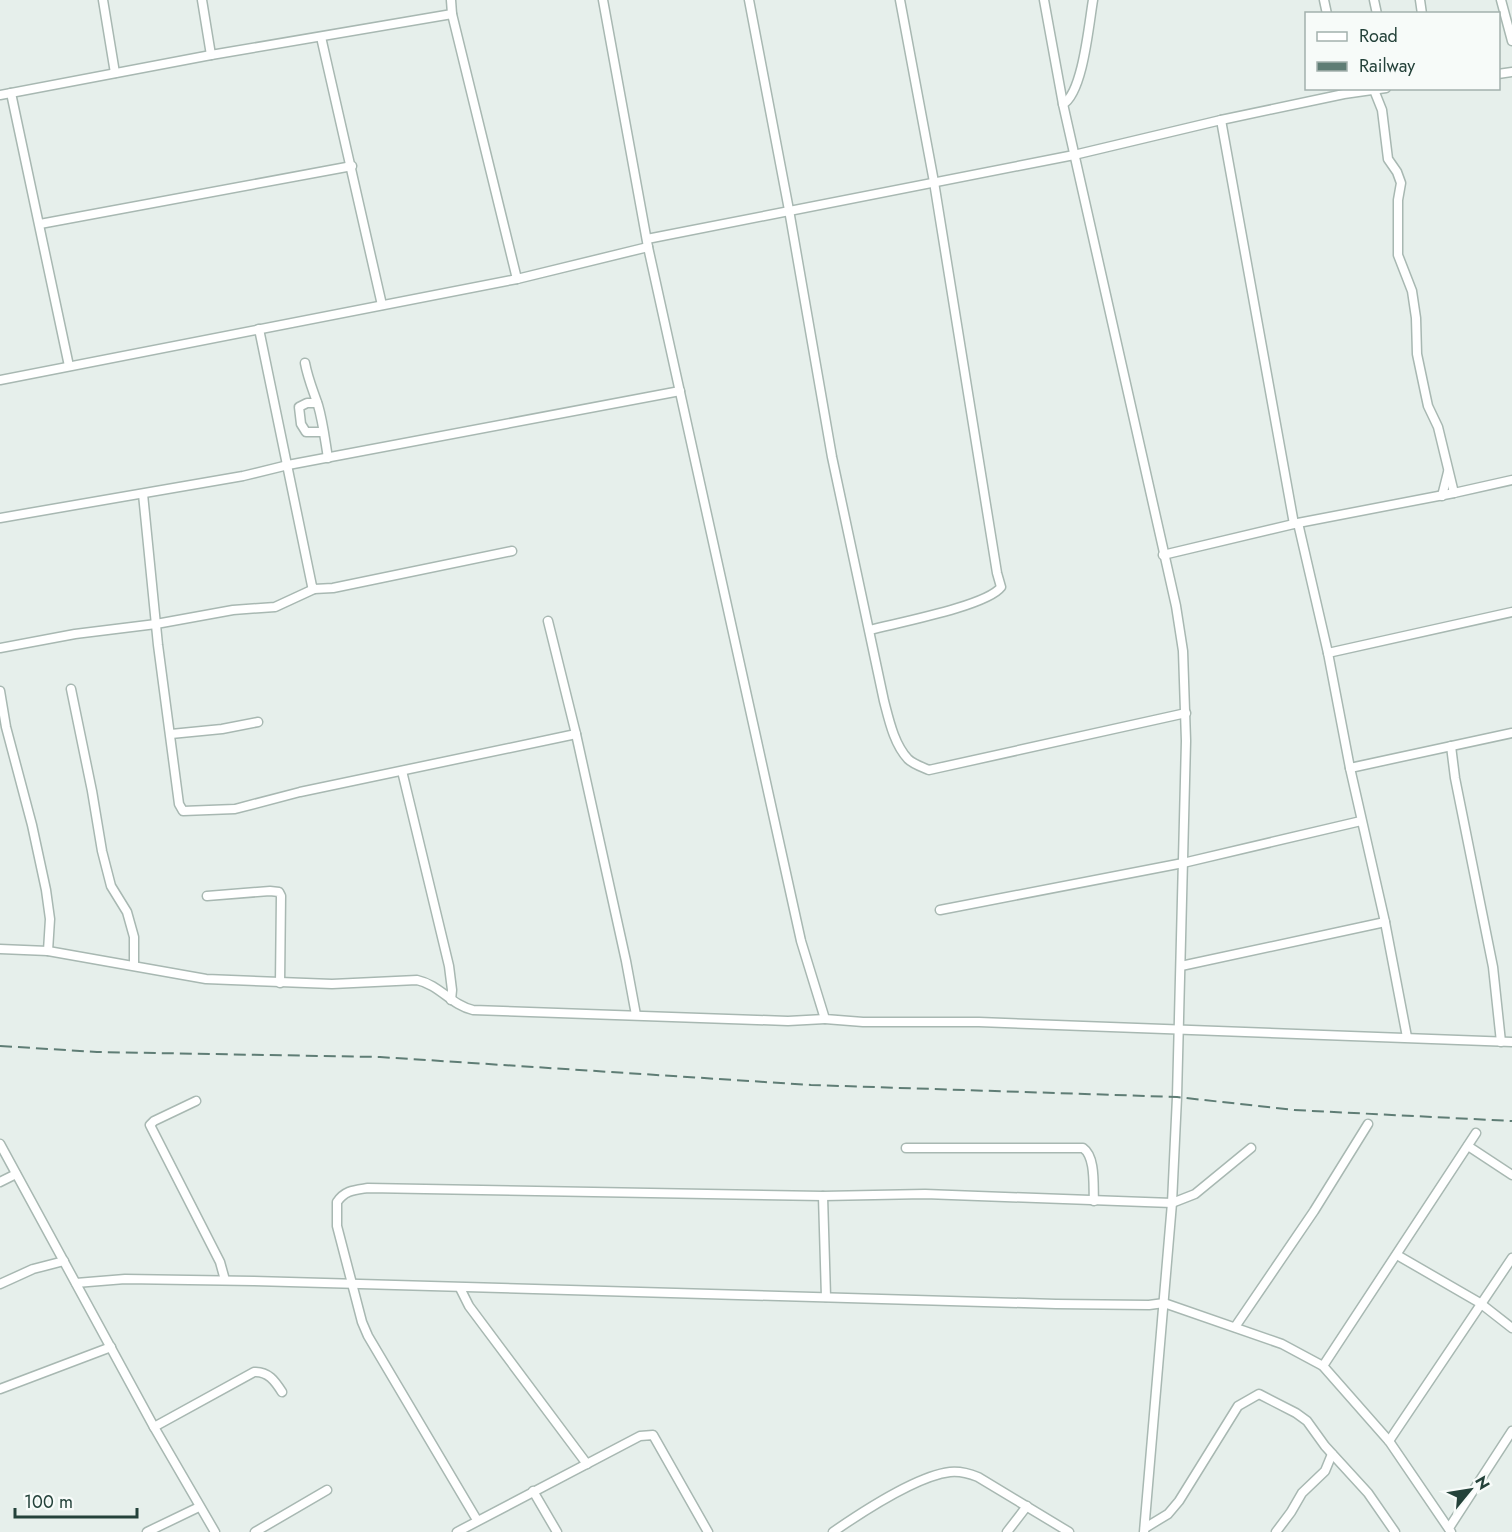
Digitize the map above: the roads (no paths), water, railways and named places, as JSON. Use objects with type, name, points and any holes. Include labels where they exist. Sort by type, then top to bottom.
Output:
[{"type":"street","points":[[103,0],[115,73]]},
{"type":"street","points":[[202,0],[211,55]]},
{"type":"street","points":[[451,0],[452,14],[517,279]]},
{"type":"street","points":[[603,0],[648,243],[680,392],[801,941],[825,1019]]},
{"type":"street","points":[[749,0],[789,210],[832,457],[891,728],[908,759],[929,770],[1186,713]]},
{"type":"street","points":[[870,630],[971,604],[989,597],[1001,587],[962,364],[934,182],[900,0]]},
{"type":"street","points":[[1044,0],[1063,104],[1176,606],[1183,651],[1186,713],[1181,966],[1172,1203],[1145,1530]]},
{"type":"street","points":[[1063,104],[1073,94],[1093,0]]},
{"type":"street","points":[[1501,0],[1512,41]]},
{"type":"street","points":[[0,95],[211,55],[452,14]]},
{"type":"street","points":[[321,37],[382,305]]},
{"type":"street","points":[[0,380],[517,279],[648,243],[789,210],[1074,155],[1344,91],[1374,90],[1382,110],[1388,159],[1401,183],[1398,201],[1398,255],[1412,291],[1416,318],[1417,354],[1428,406],[1438,427],[1454,493]]},
{"type":"street","points":[[11,93],[69,366]]},
{"type":"street","points":[[1221,120],[1296,524],[1328,653],[1407,1037]]},
{"type":"street","points":[[40,224],[352,166]]},
{"type":"street","points":[[259,329],[314,589]]},
{"type":"street","points":[[305,363],[317,403],[328,458]]},
{"type":"street","points":[[0,519],[243,476],[288,465],[680,392]]},
{"type":"street","points":[[317,403],[307,403],[299,407],[302,424],[306,432],[323,432]]},
{"type":"street","points":[[1442,495],[1448,471]]},
{"type":"street","points":[[1163,555],[1296,524],[1512,480]]},
{"type":"street","points":[[143,494],[156,624],[179,804],[182,810],[186,812],[235,809],[300,792],[576,734]]},
{"type":"street","points":[[0,648],[233,610],[275,607],[314,589],[355,584],[512,551]]},
{"type":"street","points":[[1328,653],[1512,612]]},
{"type":"street","points":[[548,621],[576,734],[636,1015]]},
{"type":"street","points":[[71,689],[106,868],[111,886],[127,912],[134,937],[134,965]]},
{"type":"street","points":[[0,691],[6,728],[32,825],[46,890],[50,920],[48,951]]},
{"type":"street","points":[[171,734],[258,722]]},
{"type":"street","points":[[1350,768],[1512,733]]},
{"type":"street","points":[[1451,746],[1455,778],[1493,967],[1501,1042]]},
{"type":"street","points":[[402,771],[449,966],[451,1000]]},
{"type":"street","points":[[940,910],[1183,863],[1361,821]]},
{"type":"street","points":[[207,896],[279,892],[281,896],[280,983]]},
{"type":"street","points":[[1181,966],[1385,922]]},
{"type":"street","points":[[0,949],[48,951],[206,979],[332,984],[417,980],[429,982],[451,1000],[464,1008],[474,1010],[788,1021],[825,1019],[863,1022],[979,1022],[1512,1042]]},
{"type":"street","points":[[196,1101],[150,1125],[220,1262],[225,1280]]},
{"type":"street","points":[[1235,1327],[1320,1202],[1368,1124]]},
{"type":"street","points":[[1323,1366],[1476,1133]]},
{"type":"street","points":[[0,1144],[154,1427],[215,1532]]},
{"type":"street","points":[[1468,1146],[1512,1176]]},
{"type":"street","points":[[906,1148],[1083,1148],[1088,1152],[1091,1164],[1094,1201]]},
{"type":"street","points":[[477,1520],[368,1336],[357,1306],[337,1226],[335,1208],[339,1197],[350,1190],[368,1188],[823,1196],[925,1194],[1172,1203],[1195,1194],[1251,1148]]},
{"type":"street","points":[[0,1182],[16,1174]]},
{"type":"street","points":[[823,1196],[826,1297]]},
{"type":"street","points":[[1397,1254],[1480,1303],[1512,1328]]},
{"type":"street","points":[[1389,1442],[1512,1258]]},
{"type":"street","points":[[0,1284],[33,1269],[64,1261]]},
{"type":"street","points":[[76,1283],[133,1279],[225,1280],[1079,1304],[1149,1305],[1164,1303],[1282,1344],[1323,1366],[1389,1442],[1450,1530],[1512,1431]]},
{"type":"street","points":[[460,1288],[469,1306],[587,1464]]},
{"type":"street","points":[[0,1389],[111,1347]]},
{"type":"street","points":[[154,1427],[254,1372],[268,1375],[282,1392]]},
{"type":"street","points":[[1145,1530],[1173,1508],[1238,1406],[1259,1394],[1307,1421],[1332,1454],[1368,1493],[1395,1532]]},
{"type":"street","points":[[457,1532],[640,1436],[653,1435],[708,1532]]},
{"type":"street","points":[[1276,1532],[1302,1493],[1324,1471],[1332,1454]]},
{"type":"street","points":[[833,1532],[904,1489],[934,1475],[951,1472],[965,1472],[978,1476],[1069,1532]]},
{"type":"street","points":[[255,1532],[327,1490]]},
{"type":"street","points":[[533,1491],[557,1532]]},
{"type":"street","points":[[1007,1532],[1027,1506]]},
{"type":"street","points":[[147,1532],[199,1507]]},
{"type":"railway","points":[[0,1046],[97,1052],[380,1057],[811,1085],[1177,1097],[1294,1110],[1512,1121]]}]
